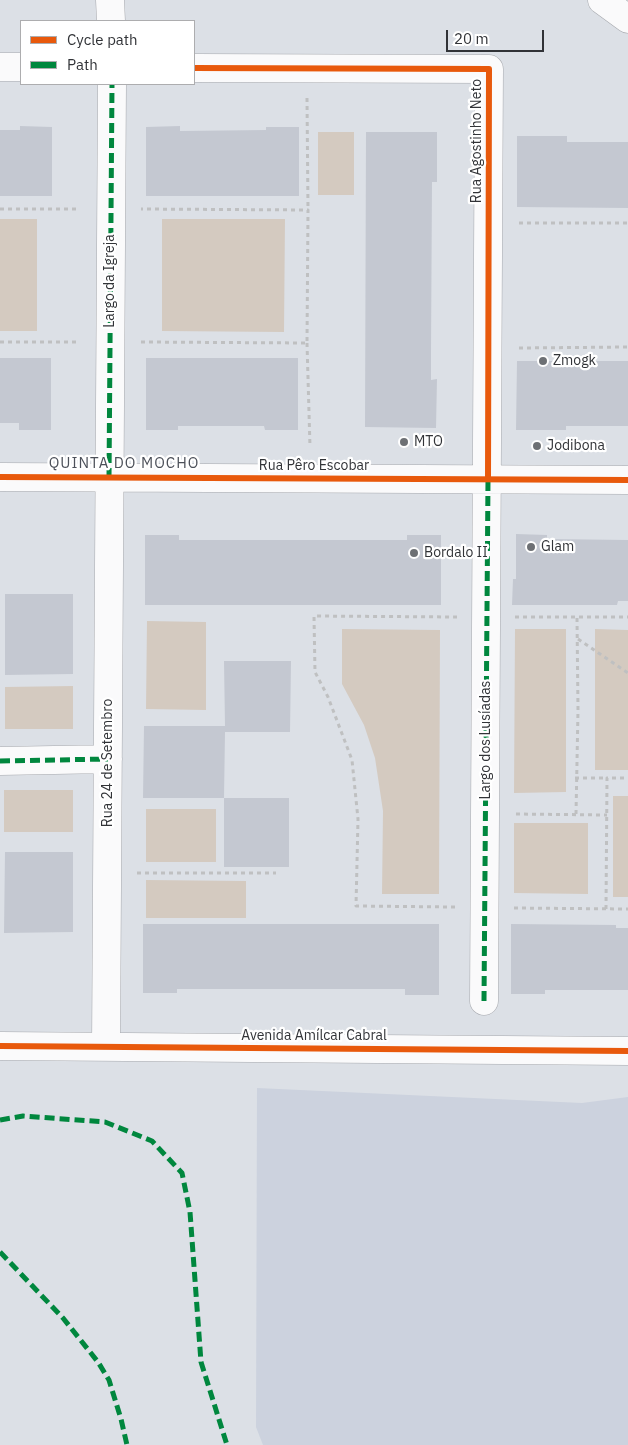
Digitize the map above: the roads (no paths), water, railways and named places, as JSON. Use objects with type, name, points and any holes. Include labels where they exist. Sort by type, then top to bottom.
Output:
[{"type":"street","points":[[110,0],[111,20]]},
{"type":"street","points":[[602,0],[628,19]]},
{"type":"street","points":[[0,67],[20,68]]},
{"type":"street","name":"Rua Agostinho Neto","points":[[195,68],[489,69],[488,479]]},
{"type":"street","name":"Largo da Igreja","points":[[109,478],[112,85]]},
{"type":"street","name":"Rua Pêro Escobar","points":[[0,477],[628,480]]},
{"type":"street","name":"Rua 24 de Setembro","points":[[106,1047],[109,478]]},
{"type":"street","name":"Largo dos Lusíadas","points":[[484,1001],[488,479]]},
{"type":"street","points":[[0,761],[108,759]]},
{"type":"street","name":"Avenida Amílcar Cabral","points":[[0,1046],[628,1051]]},
{"type":"place","name":"Zmogk","points":[[543,361]]},
{"type":"place","name":"MTO","points":[[404,442]]},
{"type":"place","name":"Jodibona","points":[[537,446]]},
{"type":"place","name":"Glam","points":[[531,547]]},
{"type":"place","name":"Bordalo II","points":[[414,553]]},
{"type":"district","name":"QUINTA DO MOCHO","points":[[124,464]]}]
